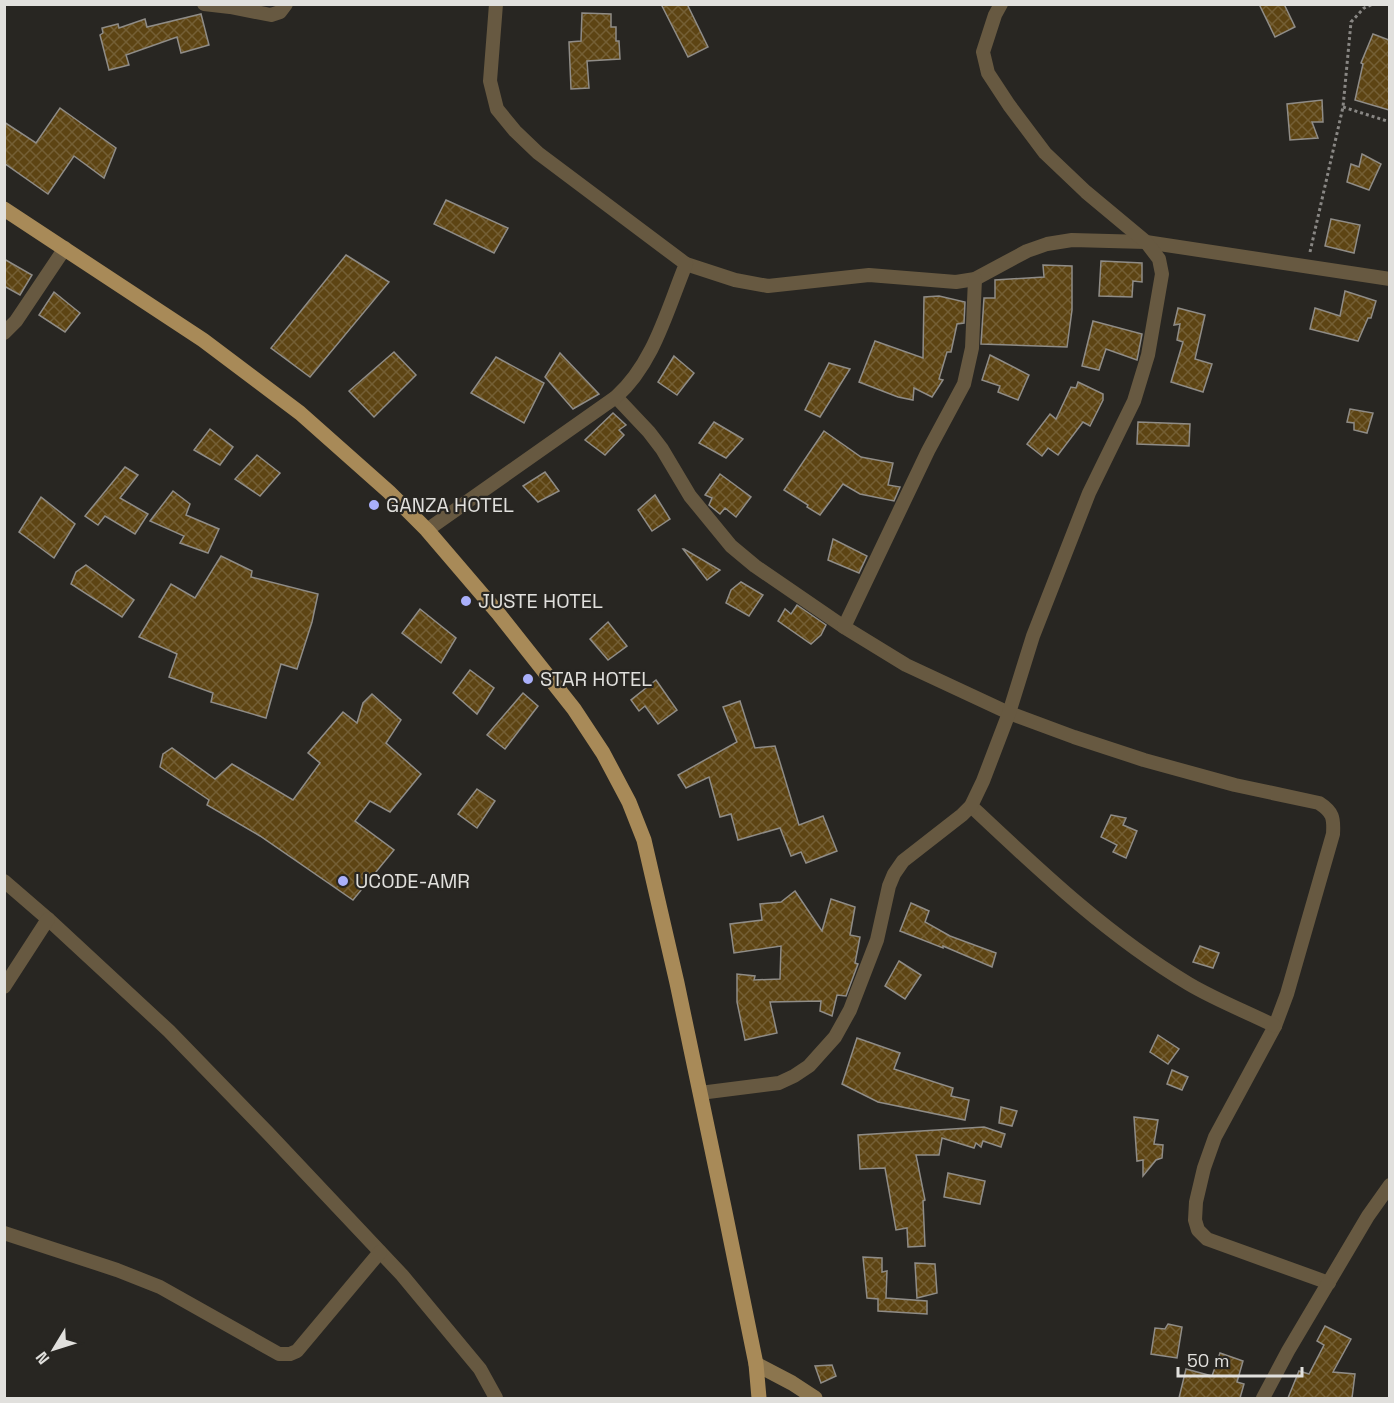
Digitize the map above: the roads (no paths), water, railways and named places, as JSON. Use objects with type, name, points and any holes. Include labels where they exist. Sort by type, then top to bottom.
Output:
[{"type":"main road","points":[[4,209],[202,340],[300,412],[389,492],[428,530],[498,613],[574,709],[603,753],[629,802],[644,840],[756,1364],[759,1398]]},
{"type":"street","points":[[204,4],[271,15],[280,12],[286,4]]},
{"type":"street","points":[[496,4],[490,81],[497,109],[515,131],[538,153],[686,264],[735,280],[768,285],[869,275],[956,282],[975,279],[1027,251],[1047,244],[1072,240],[1146,242],[1389,279]]},
{"type":"street","points":[[700,1094],[779,1083],[809,1066],[836,1036],[850,1010],[877,940],[894,874],[903,861],[971,806],[984,781],[1009,713],[1033,636],[1089,493],[1134,401],[1148,355],[1162,274],[1159,259],[1146,242],[1086,192],[1045,153],[988,73],[983,52],[1001,4]]},
{"type":"street","points":[[4,333],[16,321],[65,248]]},
{"type":"street","points":[[428,530],[631,384],[646,363],[686,264]]},
{"type":"street","points":[[844,627],[928,451],[964,384],[972,348],[975,279]]},
{"type":"street","points":[[616,397],[649,432],[690,496],[731,546],[755,566],[844,627],[906,665],[1009,713],[1074,737],[1144,760],[1319,803],[1330,810],[1334,819],[1333,834],[1287,994],[1275,1026],[1215,1137],[1204,1168],[1196,1202],[1195,1221],[1198,1230],[1207,1239],[1329,1283]]},
{"type":"street","points":[[971,806],[1024,857],[1115,933],[1144,954],[1191,985],[1275,1026]]},
{"type":"street","points":[[4,881],[169,1031],[402,1275],[480,1369],[496,1398]]},
{"type":"street","points":[[4,987],[48,919]]},
{"type":"street","points":[[1263,1398],[1288,1351],[1368,1216],[1389,1185]]},
{"type":"street","points":[[4,1233],[117,1270],[160,1287],[279,1354],[290,1354],[297,1351],[380,1252]]},
{"type":"street","points":[[756,1364],[792,1383],[814,1398]]},
{"type":"place","name":"GANZA HOTEL","points":[[374,505]]},
{"type":"place","name":"JUSTE HOTEL","points":[[466,601]]},
{"type":"place","name":"STAR HOTEL","points":[[528,679]]},
{"type":"place","name":"UCODE-AMR","points":[[343,881]]}]
